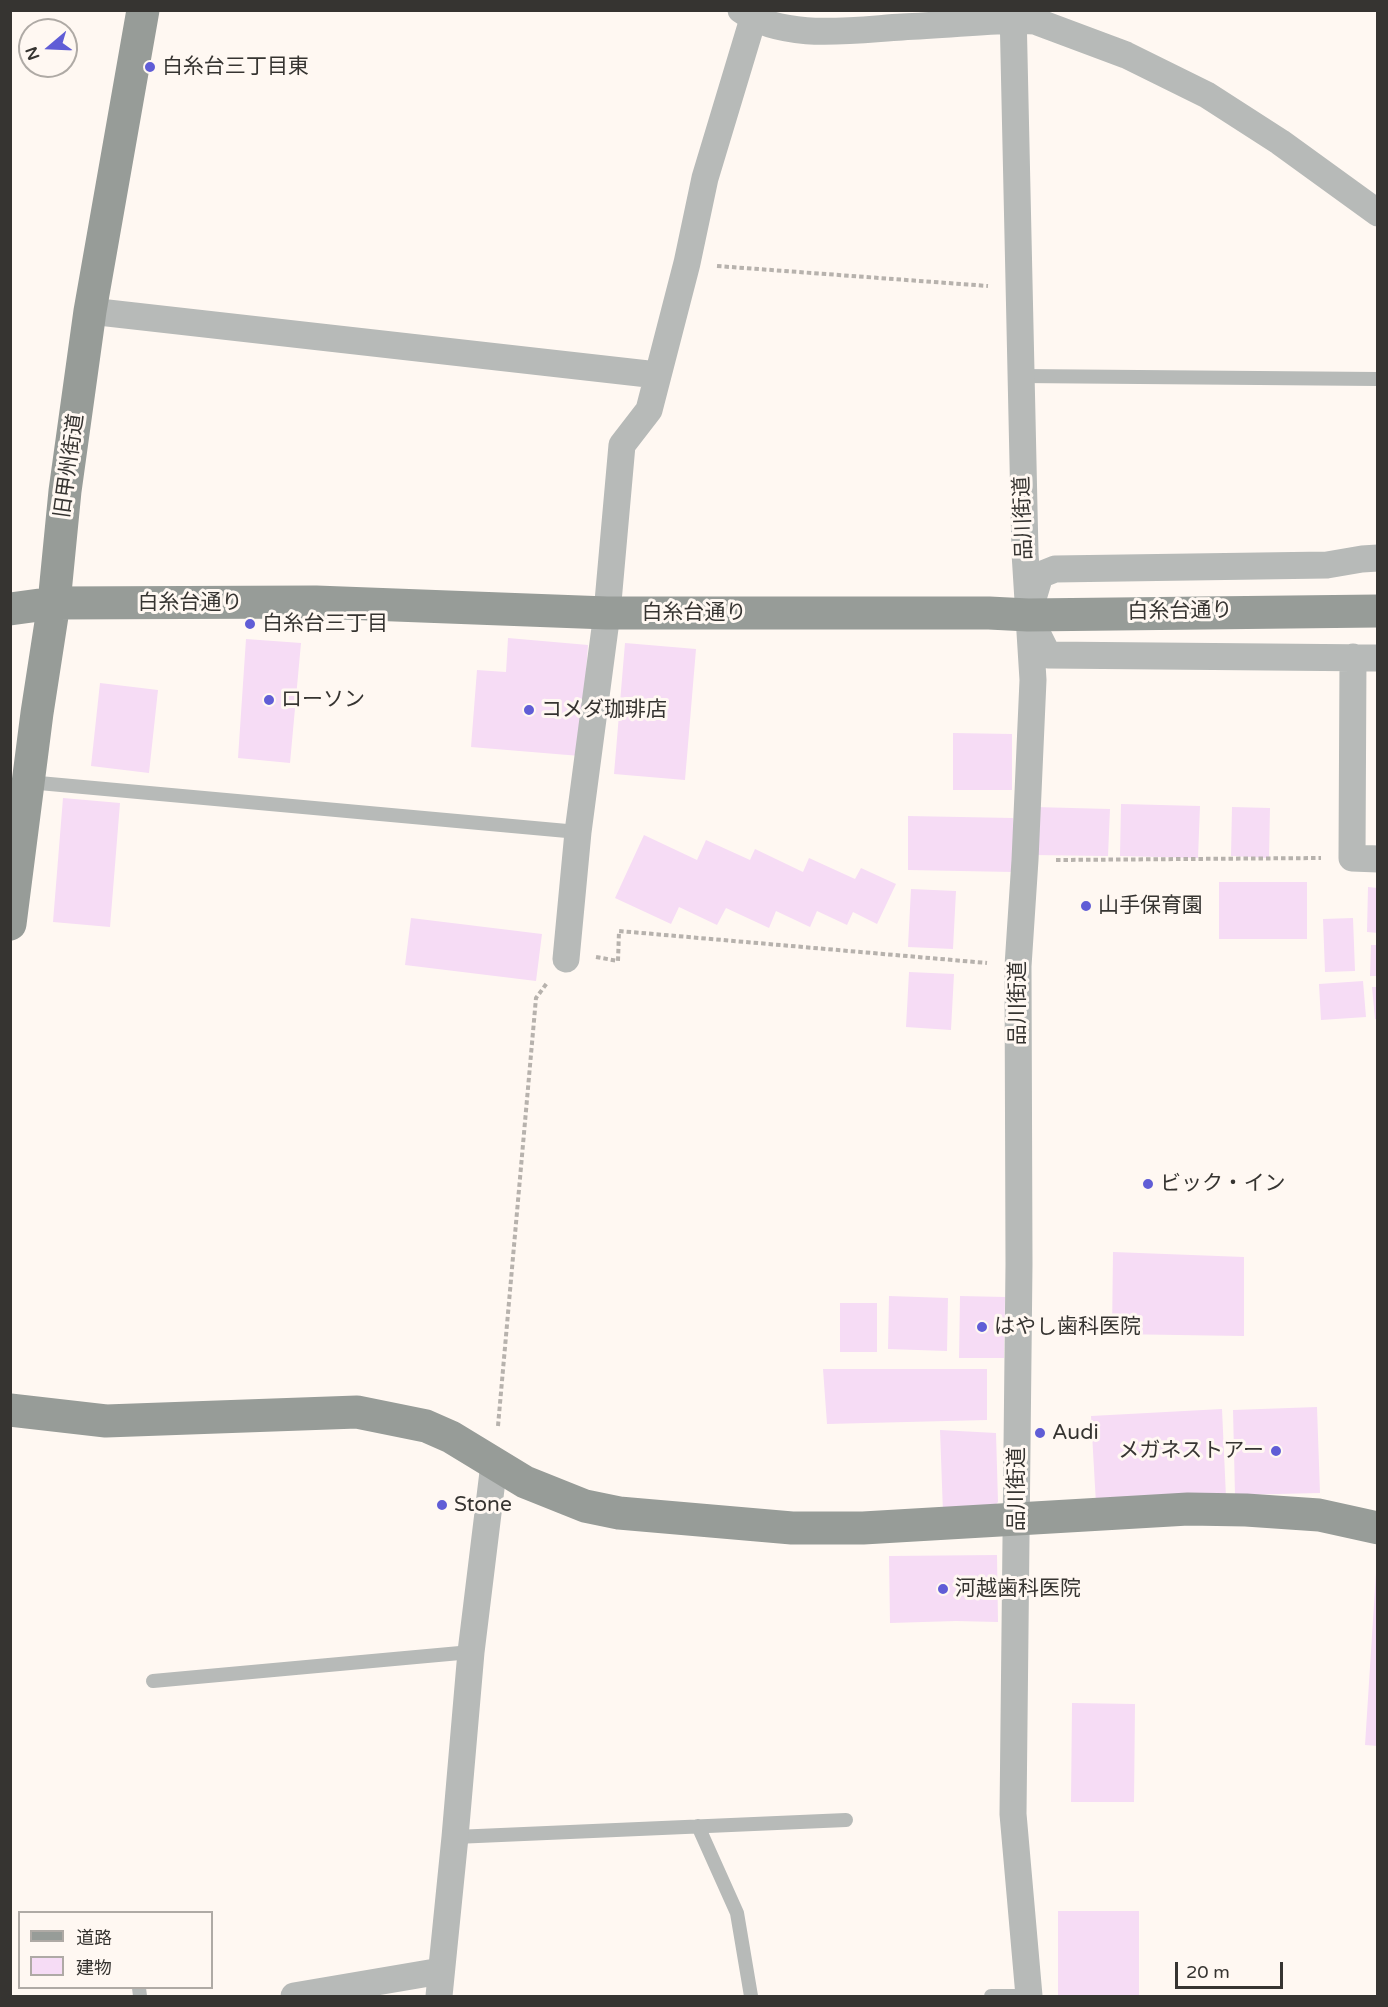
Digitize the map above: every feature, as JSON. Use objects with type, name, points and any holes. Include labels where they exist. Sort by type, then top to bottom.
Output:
[{"type":"street","name":"旧甲州街道","points":[[10,924],[54,603],[65,491],[90,311],[143,10]]},
{"type":"street","points":[[567,955],[578,832],[607,613],[622,445],[649,410],[687,263],[705,178],[749,13],[790,29],[836,31],[1013,15],[1035,21],[1126,55],[1207,95],[1288,148],[1377,213]]},
{"type":"street","name":"品川街道","points":[[1013,15],[1020,376],[1028,615],[1033,680],[1018,966],[1017,1520],[1013,1814],[1029,1996]]},
{"type":"street","points":[[90,311],[657,375]]},
{"type":"street","points":[[1365,859],[1365,658],[1048,655],[1028,615],[1041,575],[1055,569],[1327,565],[1377,558]]},
{"type":"street","name":"白糸台通り","points":[[10,609],[54,603],[316,602],[607,613],[990,613],[1028,615],[1377,611]]},
{"type":"street","points":[[10,1410],[106,1421],[357,1412],[426,1426],[451,1437],[525,1482],[555,1496],[585,1506],[619,1513],[792,1528],[862,1528],[1188,1509],[1319,1515],[1377,1528]]},
{"type":"street","points":[[294,1996],[440,1984],[471,1652],[494,1464]]},
{"type":"lane","points":[[1020,376],[1377,379]]},
{"type":"lane","points":[[28,782],[578,832]]},
{"type":"lane","points":[[153,1681],[471,1652]]},
{"type":"lane","points":[[455,1837],[846,1820]]},
{"type":"lane","points":[[698,1826],[737,1913],[751,1996]]},
{"type":"lane","points":[[992,1996],[1029,1996]]},
{"type":"path","points":[[687,263],[1019,288]]},
{"type":"path","points":[[1025,860],[1365,859]]},
{"type":"path","points":[[494,1464],[536,998],[567,955],[618,961],[619,932],[1018,966]]},
{"type":"building","name":"コメダ珈琲店","points":[[508,638],[588,645],[580,756],[471,747],[477,670],[506,672]]},
{"type":"building","name":"ローソン","points":[[246,639],[301,643],[290,763],[238,758]]},
{"type":"building","points":[[625,643],[696,649],[685,780],[614,774]]},
{"type":"building","points":[[100,683],[158,690],[149,773],[91,766]]},
{"type":"building","points":[[953,733],[1012,734],[1012,790],[953,790]]},
{"type":"building","points":[[63,798],[120,803],[110,927],[53,922]]},
{"type":"building","points":[[1121,804],[1200,806],[1198,858],[1120,856]]},
{"type":"building","points":[[1034,807],[1110,809],[1108,856],[1033,855]]},
{"type":"building","points":[[1232,807],[1270,808],[1269,858],[1231,856]]},
{"type":"building","points":[[908,816],[1013,818],[1013,872],[908,870]]},
{"type":"building","points":[[644,835],[697,860],[706,840],[750,860],[755,849],[803,872],[809,858],[855,879],[861,868],[896,884],[877,924],[853,912],[847,925],[817,911],[810,927],[776,911],[769,928],[726,908],[717,925],[679,907],[671,924],[615,898]]},
{"type":"building","points":[[1219,882],[1307,882],[1307,939],[1219,939]]},
{"type":"building","points":[[1368,887],[1378,888],[1378,933],[1367,932]]},
{"type":"building","points":[[911,889],[956,891],[953,949],[908,947]]},
{"type":"building","points":[[411,918],[542,934],[536,981],[405,965]]},
{"type":"building","points":[[1353,918],[1355,971],[1325,972],[1323,919]]},
{"type":"building","points":[[1371,945],[1378,945],[1378,976],[1370,976]]},
{"type":"building","points":[[909,972],[954,974],[951,1030],[906,1027]]},
{"type":"building","points":[[1363,981],[1366,1017],[1321,1020],[1319,984]]},
{"type":"building","points":[[1372,987],[1378,987],[1378,1019],[1375,1019]]},
{"type":"building","points":[[1113,1252],[1244,1257],[1244,1336],[1112,1334]]},
{"type":"building","points":[[889,1296],[948,1298],[947,1351],[888,1349]]},
{"type":"building","name":"はやし歯科医院","points":[[960,1296],[1005,1297],[1004,1358],[959,1358]]},
{"type":"building","points":[[840,1303],[877,1303],[877,1352],[840,1352]]},
{"type":"building","points":[[823,1369],[987,1369],[987,1420],[827,1424]]},
{"type":"building","name":"メガネストアー","points":[[1317,1407],[1320,1493],[1235,1495],[1233,1410]]},
{"type":"building","points":[[1222,1409],[1226,1497],[1096,1504],[1091,1416]]},
{"type":"building","points":[[940,1430],[996,1433],[998,1502],[989,1512],[943,1513]]},
{"type":"building","name":"河越歯科医院","points":[[997,1555],[998,1622],[890,1623],[889,1556]]},
{"type":"building","points":[[1376,1573],[1378,1573],[1378,1746],[1365,1745]]},
{"type":"building","points":[[1072,1703],[1135,1704],[1134,1802],[1071,1802]]},
{"type":"building","points":[[1058,1911],[1139,1911],[1139,1996],[1058,1996]]},
{"type":"place","name":"白糸台三丁目東","points":[[150,67]]},
{"type":"place","name":"白糸台三丁目","points":[[250,624]]},
{"type":"place","name":"ローソン","points":[[269,700]]},
{"type":"place","name":"コメダ珈琲店","points":[[529,710]]},
{"type":"place","name":"山手保育園","points":[[1086,906]]},
{"type":"place","name":"ビック・イン","points":[[1148,1184]]},
{"type":"place","name":"はやし歯科医院","points":[[982,1327]]},
{"type":"place","name":"Audi","points":[[1040,1433]]},
{"type":"place","name":"メガネストアー","points":[[1276,1451]]},
{"type":"place","name":"Stone","points":[[442,1505]]},
{"type":"place","name":"河越歯科医院","points":[[943,1589]]}]
